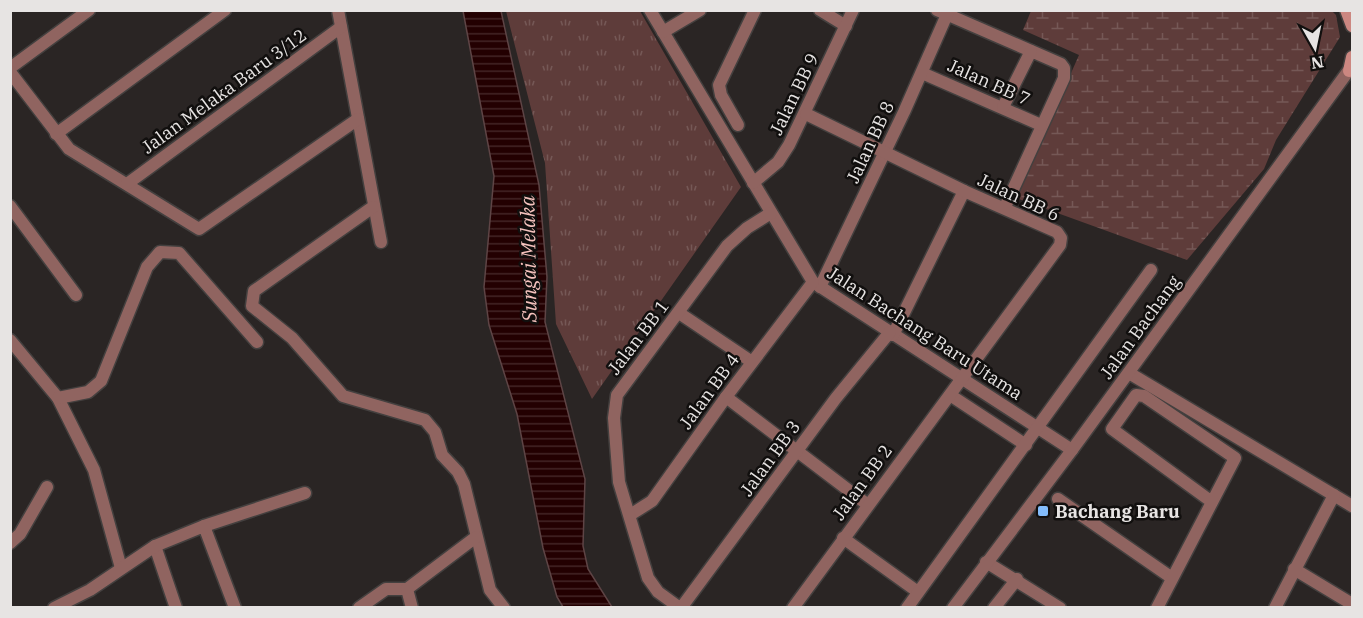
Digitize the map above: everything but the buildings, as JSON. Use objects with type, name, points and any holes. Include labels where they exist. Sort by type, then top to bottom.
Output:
[{"type":"main road","points":[[1346,10],[1353,26]]},
{"type":"main road","points":[[1351,69],[1353,57]]},
{"type":"street","points":[[89,10],[10,70],[56,134],[83,160],[127,184],[199,229],[358,119]]},
{"type":"street","points":[[56,134],[225,10]]},
{"type":"street","points":[[338,10],[381,242]]},
{"type":"street","name":"Jalan Bachang Baru Utama","points":[[650,10],[816,285],[1072,450]]},
{"type":"street","points":[[663,32],[700,10]]},
{"type":"street","points":[[738,125],[721,95],[719,85],[756,10]]},
{"type":"street","points":[[820,10],[846,26]]},
{"type":"street","name":"Jalan BB 9","points":[[753,183],[778,162],[806,114],[853,10]]},
{"type":"street","points":[[945,12],[1061,64],[1065,73],[1005,207]]},
{"type":"street","name":"Jalan BB 8","points":[[816,285],[885,154],[922,73],[945,12]]},
{"type":"street","name":"Jalan Melaka Baru 3/12","points":[[127,184],[341,27]]},
{"type":"street","points":[[1003,107],[1031,51]]},
{"type":"street","name":"Jalan Bachang","points":[[953,608],[1129,373],[1351,69]]},
{"type":"street","name":"Jalan BB 7","points":[[922,73],[1041,125]]},
{"type":"street","name":"Jalan BB 6","points":[[806,114],[885,154],[1057,232],[1061,238],[1060,245],[962,379]]},
{"type":"street","name":"Jalan BB 3","points":[[680,608],[797,451],[892,334],[964,191]]},
{"type":"street","points":[[10,206],[76,295]]},
{"type":"street","points":[[373,207],[254,291],[252,306],[292,338],[343,396],[417,417],[431,425],[442,455],[458,472],[464,484],[490,590],[504,608]]},
{"type":"street","name":"Jalan BB 1","points":[[680,608],[652,585],[620,482],[614,418],[617,395],[727,246],[747,228],[771,213]]},
{"type":"street","points":[[58,398],[88,392],[101,381],[147,267],[160,252],[179,253],[256,342]]},
{"type":"street","points":[[908,608],[1039,429],[1151,270]]},
{"type":"street","name":"Jalan BB 4","points":[[630,515],[652,501],[726,396],[816,285]]},
{"type":"street","points":[[679,313],[752,362]]},
{"type":"street","points":[[10,340],[58,398],[94,470],[121,567]]},
{"type":"street","points":[[1129,373],[1353,506]]},
{"type":"street","name":"Jalan BB 2","points":[[793,608],[962,379]]},
{"type":"street","points":[[1157,608],[1235,458],[1141,394],[1133,399],[1112,429],[1212,502]]},
{"type":"street","points":[[950,395],[1026,445]]},
{"type":"street","points":[[726,396],[868,505]]},
{"type":"street","points":[[10,543],[20,534],[47,487]]},
{"type":"street","points":[[54,608],[90,590],[155,546],[204,526],[304,493]]},
{"type":"street","points":[[1275,608],[1334,495]]},
{"type":"street","points":[[1058,499],[1172,578]]},
{"type":"street","points":[[204,526],[235,608]]},
{"type":"street","points":[[359,608],[386,589],[407,589],[476,537]]},
{"type":"street","points":[[843,538],[918,592]]},
{"type":"street","points":[[155,546],[176,608]]},
{"type":"street","points":[[986,562],[1017,579],[1060,608]]},
{"type":"street","points":[[1294,569],[1353,604]]},
{"type":"street","points":[[994,608],[1017,579]]},
{"type":"street","points":[[407,589],[412,608]]},
{"type":"green space","points":[[1331,10],[1336,15],[1340,37],[1276,140],[1264,169],[1187,260],[1016,198],[1079,55],[1023,30],[1031,11]]},
{"type":"green space","points":[[506,11],[640,11],[741,187],[592,399],[556,324],[545,163]]},
{"type":"water","name":"Sungai Melaka","points":[[463,11],[501,11],[539,185],[547,277],[545,322],[585,479],[583,546],[588,569],[612,607],[563,607],[557,597],[543,548],[517,414],[489,325],[484,287],[494,176]]},
{"type":"place","name":"Bachang Baru","points":[[1043,511]]}]
